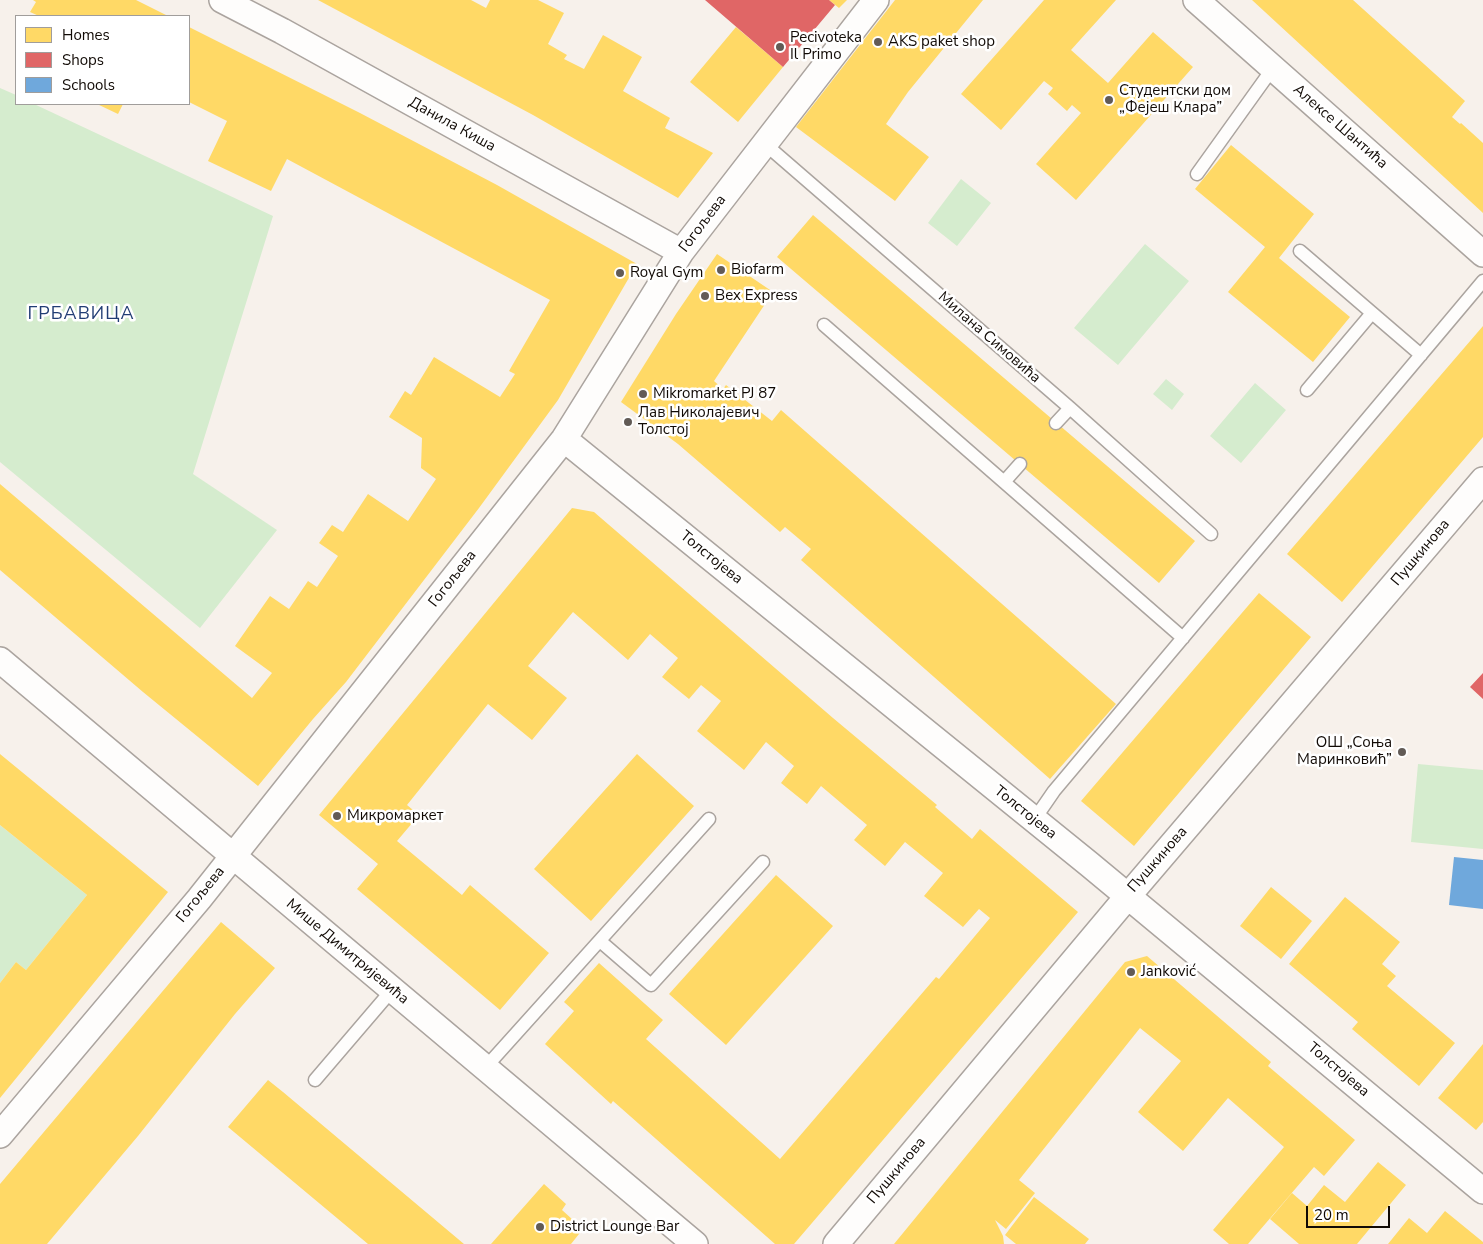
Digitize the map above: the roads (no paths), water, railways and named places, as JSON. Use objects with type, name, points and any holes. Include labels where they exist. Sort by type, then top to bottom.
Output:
[{"type":"street","name":"Данила Киша","points":[[222,0],[282,31],[681,252]]},
{"type":"street","name":"Гогољева","points":[[0,1135],[233,857],[564,439],[681,252],[876,0]]},
{"type":"street","name":"Алексе Шантића","points":[[1196,0],[1483,254]]},
{"type":"street","name":"Толстојева","points":[[564,439],[1128,896],[1483,1191]]},
{"type":"street","name":"Пушкинова","points":[[836,1244],[1128,896],[1483,480]]},
{"type":"street","name":"Мише Димитријевића","points":[[0,660],[695,1244]]},
{"type":"lane","points":[[1197,174],[1273,68]]},
{"type":"lane","name":"Милана Симовића","points":[[765,144],[1070,408],[1211,534]]},
{"type":"lane","points":[[1300,251],[1421,355]]},
{"type":"lane","points":[[1034,820],[1054,791],[1483,281]]},
{"type":"lane","points":[[1307,390],[1372,312]]},
{"type":"lane","points":[[824,325],[1183,638]]},
{"type":"lane","points":[[1056,423],[1070,408]]},
{"type":"lane","points":[[1004,482],[1020,464]]},
{"type":"lane","points":[[485,1068],[709,819]]},
{"type":"lane","points":[[600,940],[652,985],[763,862]]},
{"type":"lane","points":[[316,1080],[392,990]]},
{"type":"place","name":"AKS paket shop","points":[[878,42]]},
{"type":"place","name":"Pecivoteka Il Primo","points":[[780,47]]},
{"type":"place","name":"Студентски дом „Фејеш Клара”","points":[[1109,100]]},
{"type":"place","name":"Biofarm","points":[[721,270]]},
{"type":"place","name":"Royal Gym","points":[[620,273]]},
{"type":"place","name":"Bex Express","points":[[705,296]]},
{"type":"place","name":"Mikromarket PJ 87","points":[[643,394]]},
{"type":"place","name":"Лав Николајевич Толстој","points":[[628,422]]},
{"type":"place","name":"ОШ „Соња Маринковић”","points":[[1402,752]]},
{"type":"place","name":"Микромаркет","points":[[337,816]]},
{"type":"place","name":"Janković","points":[[1131,972]]},
{"type":"place","name":"District Lounge Bar","points":[[540,1227]]},
{"type":"district","name":"ГРБАВИЦА","points":[[81,315]]}]
